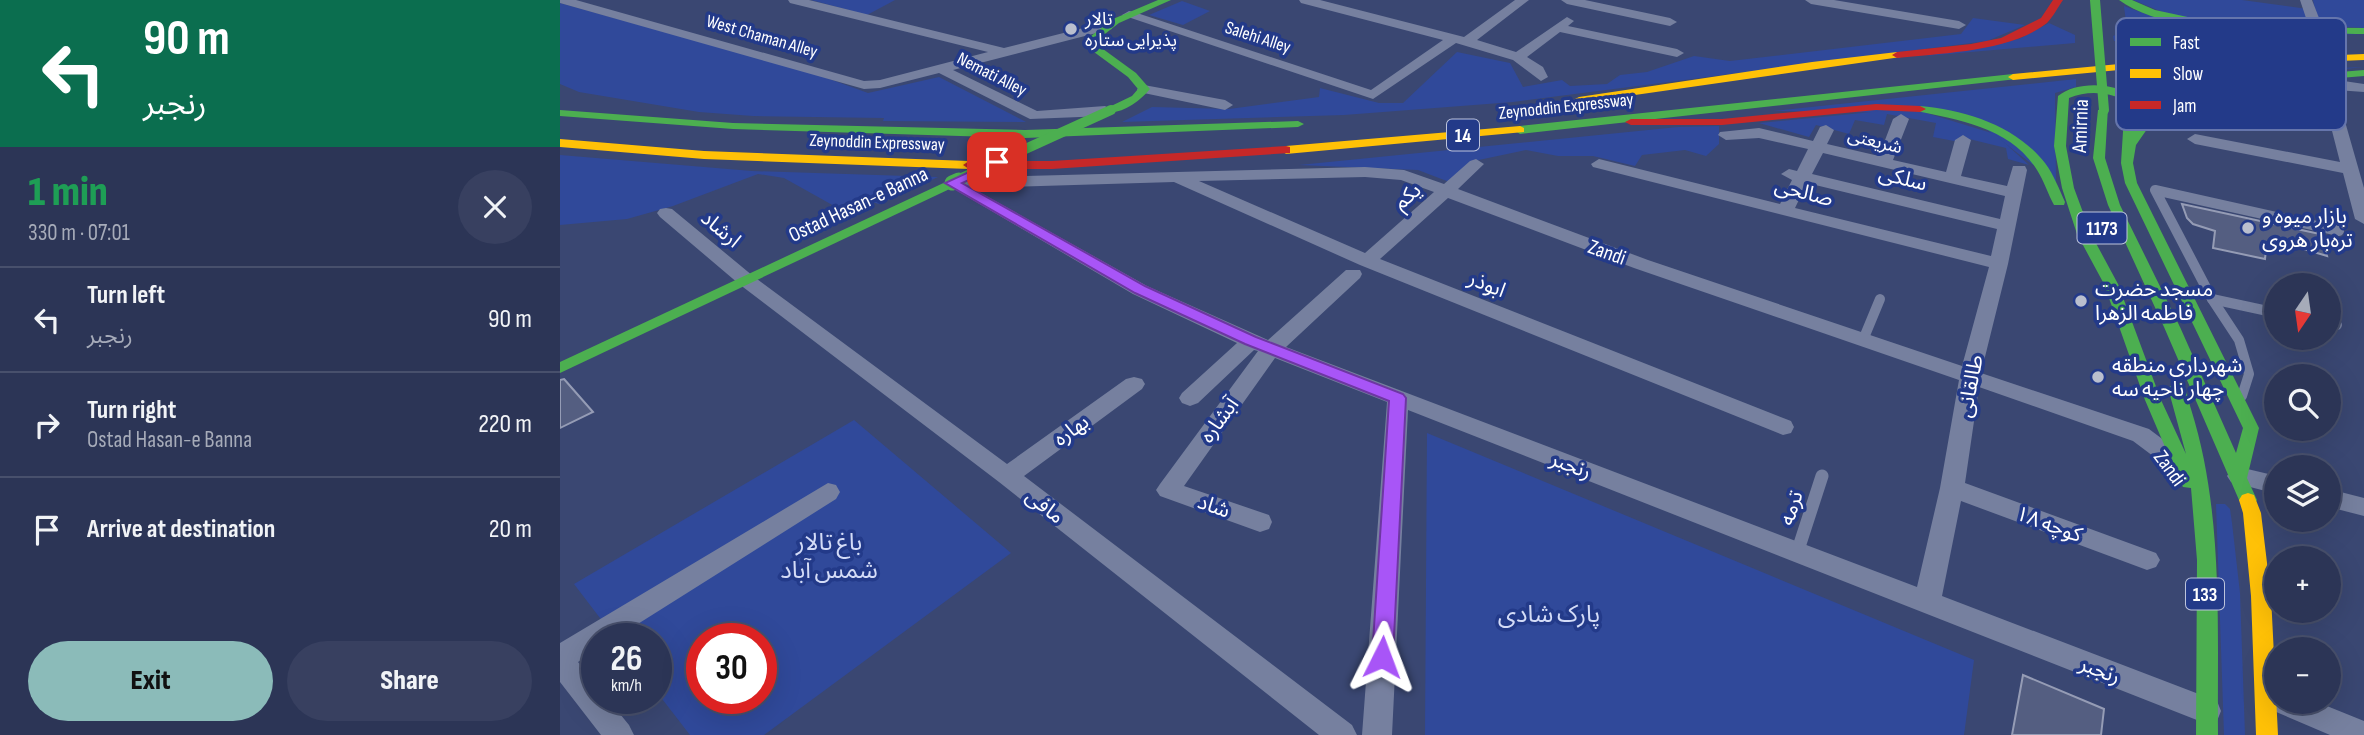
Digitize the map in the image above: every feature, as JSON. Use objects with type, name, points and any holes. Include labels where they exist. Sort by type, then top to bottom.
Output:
[{"type":"main road","points":[[1144,89],[1132,75],[1098,50],[1096,36],[1107,26],[1166,0]]},
{"type":"main road","name":"Zeynoddin Expressway","points":[[1992,59],[1572,101],[1812,65],[1970,47],[2004,40],[2044,20],[2058,0]]},
{"type":"main road","points":[[2079,0],[2080,26]]},
{"type":"main road","name":"Amirnia","points":[[2095,0],[2104,110],[2099,158],[2113,205],[2239,475],[2252,513],[2267,637]]},
{"type":"main road","points":[[2124,0],[2143,11],[2173,18]]},
{"type":"main road","points":[[2346,30],[2364,31]]},
{"type":"main road","points":[[2346,41],[2364,41]]},
{"type":"main road","name":"Amirnia","points":[[2084,104],[2083,52],[2116,48]]},
{"type":"main road","name":"Zeynoddin Expressway","points":[[2346,58],[2364,57]]},
{"type":"main road","name":"Zeynoddin Expressway","points":[[560,143],[704,155],[1052,165],[1376,144],[1942,83],[2116,67]]},
{"type":"main road","points":[[2346,75],[2364,74]]},
{"type":"main road","name":"Ostad Hasan-e Banna","points":[[560,368],[1111,110],[1136,98],[1144,89]]},
{"type":"main road","points":[[2116,92],[2094,90],[2064,96],[2060,146],[2062,165],[2084,234],[2111,284],[2153,400],[2204,517]]},
{"type":"main road","points":[[573,97],[733,126]]},
{"type":"main road","points":[[1594,122],[1721,122],[1876,107],[1930,109],[1985,124],[2018,142],[2033,155],[2065,212],[2084,234]]},
{"type":"main road","name":"Zeynoddin Expressway","points":[[560,113],[733,126],[1025,134],[1158,131],[1317,122]]},
{"type":"main road","points":[[2130,130],[2127,163],[2131,183],[2251,428],[2239,475]]},
{"type":"main road","points":[[2130,145],[2141,130]]},
{"type":"main road","name":"1173","points":[[2119,263],[2129,286]]},
{"type":"main road","name":"133","points":[[2171,377],[2190,421],[2198,452],[2204,517],[2207,723]]},
{"type":"main road","name":"Amirnia","points":[[2267,735],[2272,714]]},
{"type":"street","name":"West Chaman Alley","points":[[562,0],[872,85],[939,68]]},
{"type":"street","points":[[794,0],[1005,52]]},
{"type":"street","points":[[1305,0],[1460,39],[1518,57],[1538,70],[1541,77]]},
{"type":"street","points":[[1460,39],[1522,0]]},
{"type":"street","points":[[1567,0],[1593,3],[1670,22]]},
{"type":"street","points":[[1811,0],[1959,25]]},
{"type":"street","points":[[2306,0],[2312,18]]},
{"type":"street","points":[[1518,57],[1593,3]]},
{"type":"street","name":"Salehi Alley","points":[[1129,15],[1376,95],[1460,39]]},
{"type":"street","points":[[939,68],[1107,26]]},
{"type":"street","points":[[1558,28],[1677,53]]},
{"type":"street","name":"Nemati Alley","points":[[939,68],[1035,116],[1111,110]]},
{"type":"street","points":[[2346,86],[2364,88]]},
{"type":"street","points":[[1144,89],[1225,105]]},
{"type":"street","points":[[1884,163],[1901,119]]},
{"type":"street","points":[[1786,211],[1796,175],[1826,130]]},
{"type":"street","points":[[2339,130],[2364,219]]},
{"type":"street","name":"شریعتی","points":[[1726,135],[1759,133],[2014,193]]},
{"type":"street","points":[[2195,139],[2350,169]]},
{"type":"street","points":[[1952,180],[1964,140]]},
{"type":"street","name":"یکم","points":[[1261,345],[1360,268],[1476,164]]},
{"type":"street","name":"صالحی","points":[[1599,164],[1999,264]]},
{"type":"street","name":"طالقانی","points":[[1927,603],[1952,488],[1970,376],[1999,264],[2019,170]]},
{"type":"street","name":"Zandi","points":[[952,183],[1385,172],[1404,175],[1623,258],[2141,435],[2161,450],[2204,517]]},
{"type":"street","name":"سلکی","points":[[1796,175],[2006,226]]},
{"type":"street","name":"ابوذر","points":[[1175,178],[1360,268],[1783,427]]},
{"type":"street","name":"رنجبر","points":[[952,183],[1140,290],[1261,345],[1927,603],[2207,723]]},
{"type":"street","name":"ارشاد","points":[[666,213],[746,280]]},
{"type":"street","name":"مافی","points":[[746,280],[1007,476],[1342,735]]},
{"type":"street","points":[[1189,398],[1261,345]]},
{"type":"street","name":"آبشاره","points":[[1168,490],[1261,345]]},
{"type":"street","name":"بهاره","points":[[1007,476],[1134,384]]},
{"type":"street","points":[[1377,735],[1398,398]]},
{"type":"street","points":[[2239,475],[2264,482]]},
{"type":"street","name":"کوچه ۱۸","points":[[1952,488],[2147,560]]},
{"type":"street","name":"شاد","points":[[1168,490],[1260,522]]},
{"type":"street","points":[[619,735],[560,659],[828,492]]},
{"type":"street","points":[[2341,501],[2364,507]]},
{"type":"street","points":[[2313,714],[2364,735]]},
{"type":"lane","points":[[2240,402],[2249,374],[2239,340],[2212,299],[2155,190],[2339,231]]},
{"type":"lane","points":[[1863,340],[1880,299]]},
{"type":"lane","points":[[2212,299],[2264,310]]},
{"type":"lane","name":"ترمه","points":[[1797,553],[1822,476]]},
{"type":"green space","points":[[811,0],[895,0],[867,15]]},
{"type":"green space","points":[[2133,0],[2242,0],[2315,10],[2313,0],[2364,0],[2364,28],[2346,27],[2346,18],[2177,18]]},
{"type":"green space","points":[[1182,1],[1210,11],[1183,25],[1149,15]]},
{"type":"green space","points":[[560,3],[810,72],[868,93],[939,77],[1026,122],[883,121],[884,118],[753,116],[699,112],[579,92],[560,84]]},
{"type":"green space","points":[[2124,6],[2146,14],[2189,18],[2126,18]]},
{"type":"green space","points":[[1973,18],[2025,25],[1987,41],[1513,102],[1344,115],[1122,122],[1152,107],[1229,109],[1319,97],[1320,88],[1379,103],[1403,103],[1457,52],[1510,63],[1523,87],[1562,80],[1570,86],[1607,84],[1620,75],[1647,72],[1694,56],[1730,61],[1961,34]]},
{"type":"green space","points":[[2049,23],[2075,35],[2075,43],[1925,56],[2019,39]]},
{"type":"green space","points":[[2076,79],[2076,87],[2055,93],[2056,182],[1966,114],[1773,111]]},
{"type":"green space","points":[[1882,111],[1923,112],[1995,134],[2029,165],[2008,159],[2006,148],[1965,138],[1954,141],[1933,137],[1936,123],[1887,114],[1884,125],[1855,120],[1849,134],[1816,125],[1809,137],[1759,123]]},
{"type":"green space","points":[[1719,126],[1719,144],[1706,156],[1685,150],[1642,155],[1635,166],[1593,156],[1558,156],[1526,150],[1474,161],[1452,183],[1418,170],[1299,165],[1678,127]]},
{"type":"green space","points":[[560,155],[752,171],[938,177],[879,204],[858,198],[836,207],[784,178],[758,174],[673,206],[627,219],[560,225]]},
{"type":"green space","name":"باغ تالار شمس آباد","points":[[854,420],[1011,553],[764,735],[690,735],[672,712],[672,623],[604,623],[574,584]]},
{"type":"green space","name":"پارک شادی","points":[[1427,433],[1974,660],[1964,735],[1425,735]]},
{"type":"green space","points":[[2216,504],[2225,504],[2230,509],[2232,523],[2240,593],[2245,735],[2224,735]]},
{"type":"building","name":"بازار میوه و تره‌بار هروی","points":[[2182,204],[2320,234],[2327,256],[2287,244],[2266,250],[2265,259],[2213,248],[2215,231],[2193,224],[2187,218]]},
{"type":"building","points":[[564,379],[593,412],[560,428],[560,380]]},
{"type":"building","points":[[2023,675],[2104,709],[2101,735],[2012,735]]},
{"type":"traffic: fast","points":[[1111,110],[1136,98],[1144,89],[1132,75],[1098,50],[1096,36],[1116,21],[1166,0]]},
{"type":"traffic: fast","points":[[2095,0],[2104,110]]},
{"type":"traffic: fast","points":[[2124,0],[2174,18]]},
{"type":"traffic: fast","points":[[2346,31],[2364,31]]},
{"type":"traffic: fast","points":[[2346,74],[2364,73]]},
{"type":"traffic: fast","points":[[1520,130],[2013,77]]},
{"type":"traffic: fast","points":[[2116,92],[2089,89],[2064,96],[2060,146],[2068,188],[2084,234],[2111,284],[2153,400],[2189,482]]},
{"type":"traffic: fast","points":[[1920,109],[1936,110],[1970,119],[2019,144],[2042,167],[2059,202]]},
{"type":"traffic: fast","points":[[952,183],[1111,110]]},
{"type":"traffic: fast","points":[[2104,110],[2099,158],[2114,205],[2172,327],[2248,500]]},
{"type":"traffic: fast","points":[[560,113],[733,126],[1025,134],[1298,124]]},
{"type":"traffic: fast","points":[[2130,130],[2130,145]]},
{"type":"traffic: fast","points":[[2141,130],[2130,145],[2127,163],[2131,183],[2251,428],[2239,476]]},
{"type":"traffic: fast","points":[[560,368],[952,183]]},
{"type":"traffic: fast","points":[[2176,388],[2198,472],[2203,516],[2207,604],[2207,735]]},
{"type":"traffic: slow","points":[[1579,100],[1897,55]]},
{"type":"traffic: slow","points":[[2346,58],[2364,57]]},
{"type":"traffic: slow","points":[[2013,77],[2116,67]]},
{"type":"traffic: slow","points":[[1286,150],[1520,130]]},
{"type":"traffic: slow","points":[[560,143],[704,155],[969,165]]},
{"type":"traffic: slow","points":[[2248,500],[2252,513],[2261,596],[2267,735]]},
{"type":"traffic: jam","points":[[1897,55],[1971,47],[2004,40],[2044,20],[2058,0]]},
{"type":"traffic: jam","points":[[1631,122],[1722,122],[1876,107],[1920,109]]},
{"type":"traffic: jam","points":[[969,165],[1052,165],[1286,150]]},
{"type":"place","name":"تالار پذیرایی ستاره","points":[[1071,29]]},
{"type":"place","name":"بازار میوه و تره‌بار هروی","points":[[2248,228]]},
{"type":"place","name":"مسجد حضرت فاطمه الزهرا","points":[[2081,301]]},
{"type":"place","name":"شهرداری منطقه چهار ناحیه سه","points":[[2098,377]]},
{"type":"route","points":[[997,162],[952,183],[1140,290],[1251,341],[1398,398],[1382,657]]}]
